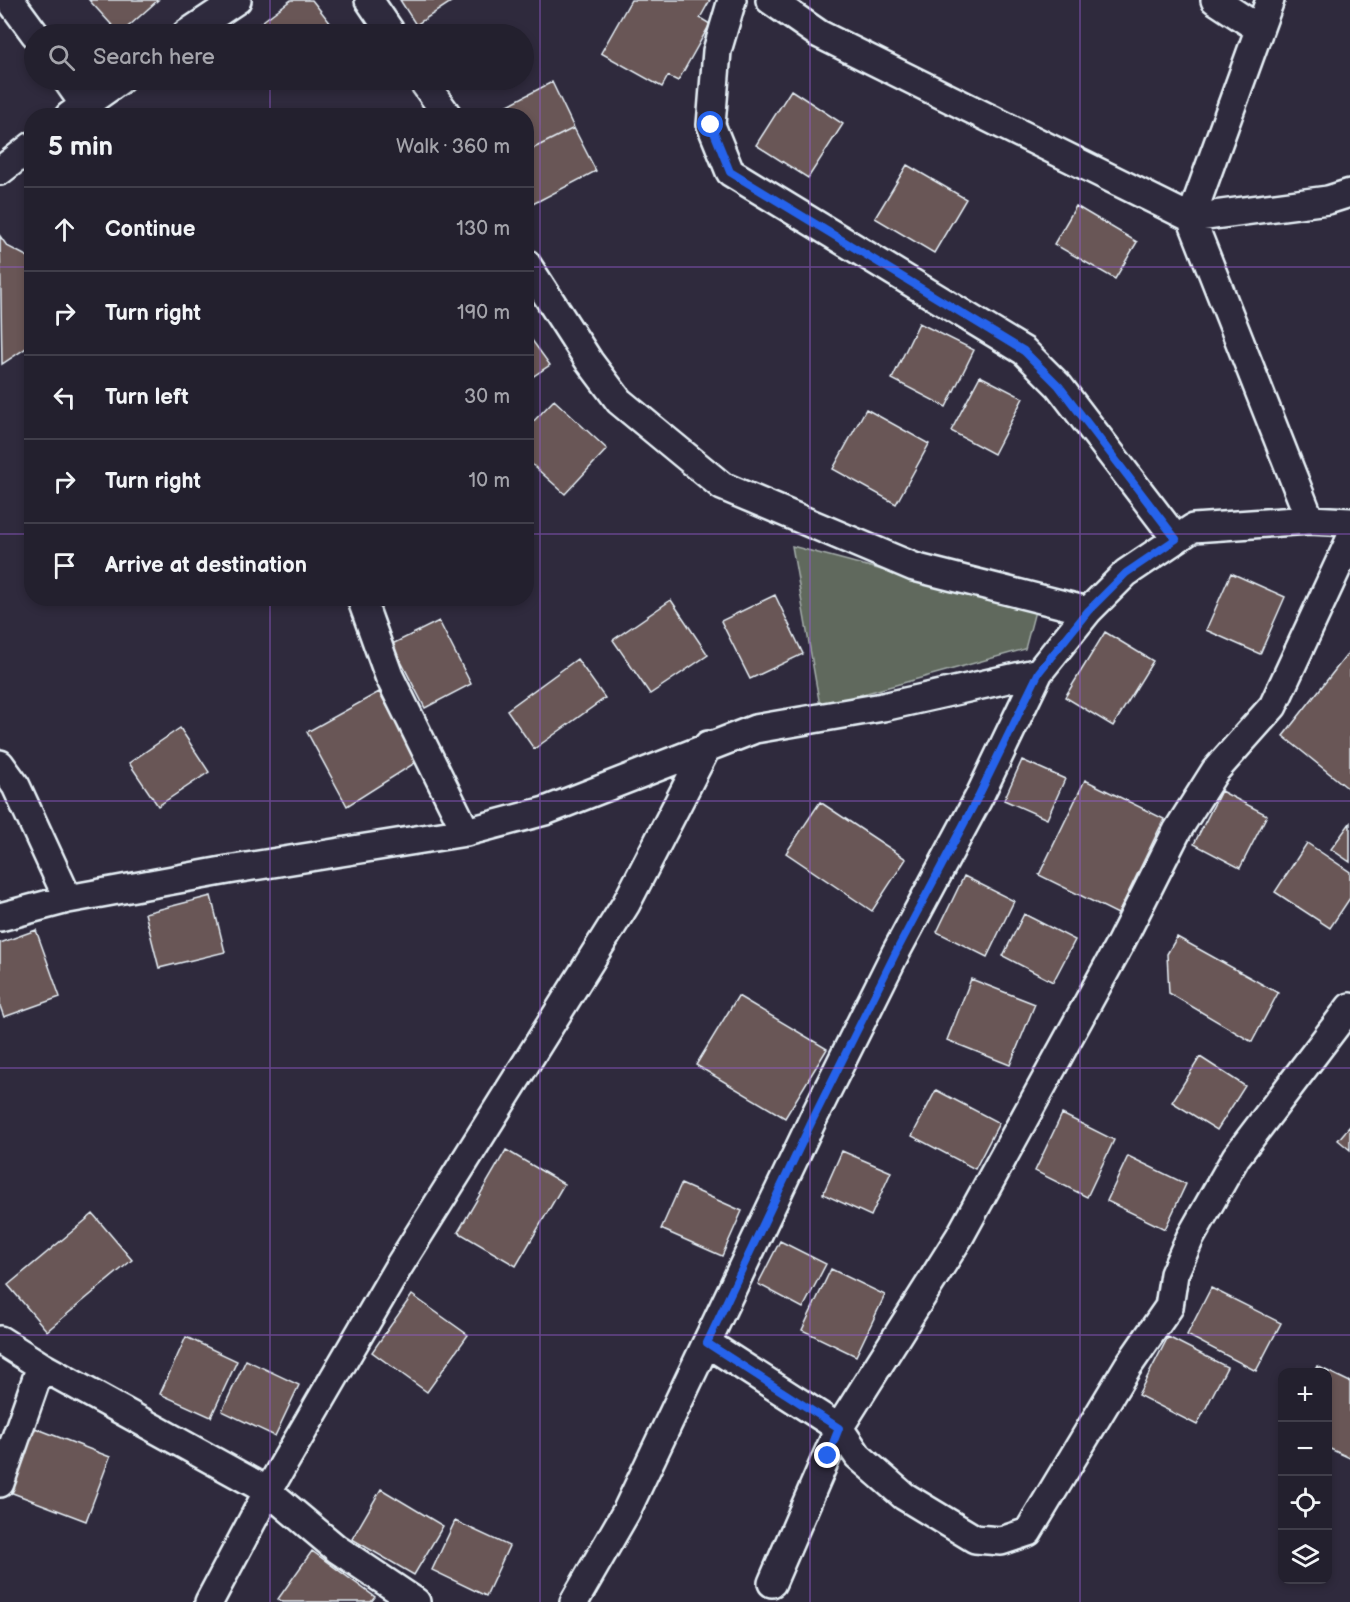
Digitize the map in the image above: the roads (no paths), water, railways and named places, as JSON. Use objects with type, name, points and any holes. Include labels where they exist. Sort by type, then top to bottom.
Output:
[{"type":"street","points":[[10,0],[28,24]]},
{"type":"street","points":[[201,24],[237,0]]},
{"type":"street","points":[[369,0],[385,24]]},
{"type":"street","points":[[732,0],[717,51],[711,125],[730,172],[1024,351],[1059,386],[1176,539]]},
{"type":"street","points":[[770,0],[819,34],[1191,218],[1328,200],[1350,193]]},
{"type":"street","points":[[1215,0],[1259,29]]},
{"type":"street","points":[[1270,0],[1191,218],[1310,520]]},
{"type":"street","points":[[72,90],[80,108]]},
{"type":"street","points":[[87,108],[108,90]]},
{"type":"street","points":[[429,90],[442,108]]},
{"type":"street","points":[[0,171],[24,152]]},
{"type":"street","points":[[534,275],[589,361],[619,401],[722,486],[914,567],[1088,611]]},
{"type":"street","points":[[574,1602],[626,1512],[813,1119],[896,952],[978,797],[1039,672],[1088,611],[1126,573],[1193,528],[1310,520],[1350,522]]},
{"type":"street","points":[[772,1583],[839,1428],[960,1236],[1120,944],[1177,831],[1215,771],[1274,706],[1350,540]]},
{"type":"street","points":[[365,606],[389,676],[466,832]]},
{"type":"street","points":[[0,917],[68,899],[228,870],[466,832],[545,811],[755,729],[883,707],[1039,672]]},
{"type":"street","points":[[209,1602],[268,1491],[399,1266],[626,904],[708,746]]},
{"type":"street","points":[[0,764],[16,786],[68,899]]},
{"type":"street","points":[[707,1343],[839,1428],[858,1456],[904,1496],[975,1539],[1001,1541],[1028,1532],[1128,1366],[1169,1307],[1174,1274],[1190,1238],[1236,1157],[1350,1007]]},
{"type":"street","points":[[0,1340],[41,1366],[268,1491],[337,1549],[416,1602]]},
{"type":"street","points":[[0,1483],[41,1366]]}]
